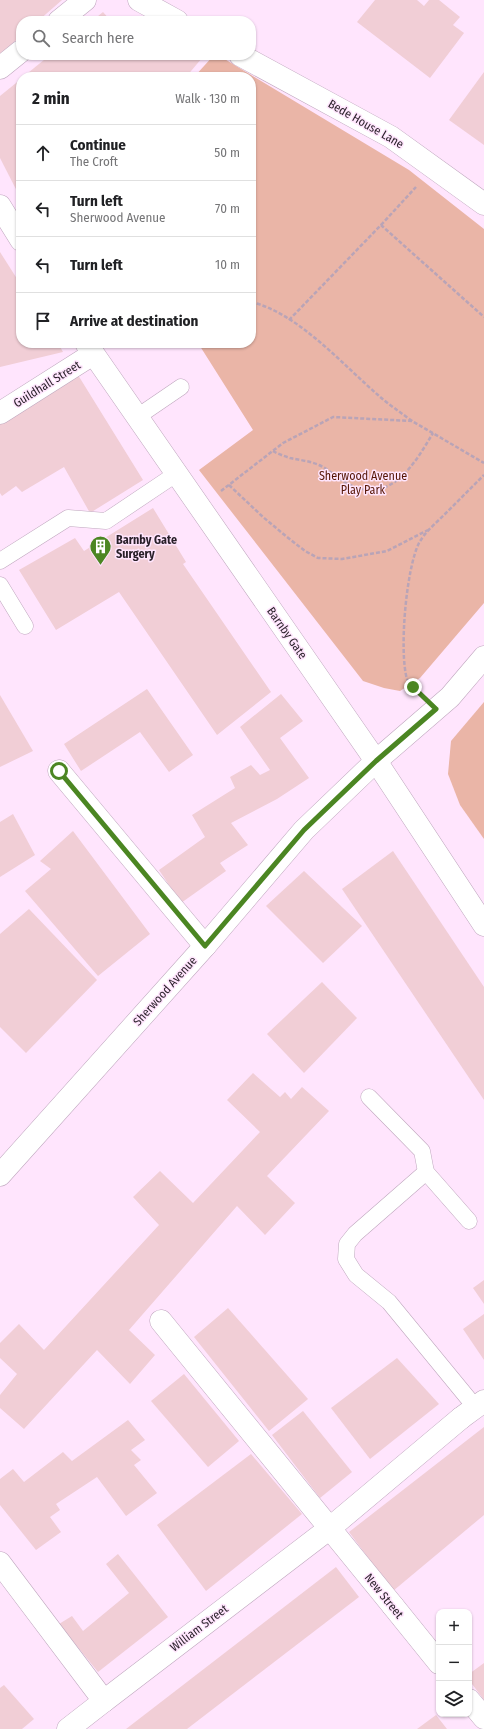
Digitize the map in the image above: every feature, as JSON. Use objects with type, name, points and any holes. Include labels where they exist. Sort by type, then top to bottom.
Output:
[{"type":"street","points":[[65,16],[85,0]]},
{"type":"street","points":[[139,0],[169,16]]},
{"type":"street","points":[[0,68],[16,55]]},
{"type":"street","name":"Bede House Lane","points":[[249,60],[391,137],[484,204]]},
{"type":"street","points":[[0,206],[16,232]]},
{"type":"street","name":"Guildhall Street","points":[[0,413],[90,349]]},
{"type":"street","name":"Barnby Gate","points":[[90,349],[376,761],[484,925]]},
{"type":"street","name":"Sherwood Avenue","points":[[0,1175],[205,946],[304,830],[376,761],[450,697],[484,657]]},
{"type":"street","points":[[59,771],[205,946]]},
{"type":"street","points":[[161,1321],[330,1528]]},
{"type":"street","name":"William Street","points":[[68,1729],[330,1528],[474,1409]]},
{"type":"street","name":"New Street","points":[[330,1528],[436,1659]]},
{"type":"street","points":[[0,1563],[104,1701]]},
{"type":"street","points":[[472,1704],[484,1718]]},
{"type":"lane","points":[[137,417],[181,387]]},
{"type":"lane","points":[[0,561],[68,518],[106,520],[176,474]]},
{"type":"lane","points":[[0,585],[25,626]]},
{"type":"lane","points":[[369,1098],[422,1151],[426,1172],[470,1221]]},
{"type":"lane","points":[[426,1172],[355,1234],[347,1244],[346,1259],[356,1274],[389,1302],[474,1409]]},
{"type":"path","points":[[289,320],[434,168]]},
{"type":"path","points":[[381,225],[484,317]]},
{"type":"path","points":[[256,303],[263,305],[308,333],[377,395],[412,421],[484,463]]},
{"type":"path","points":[[200,507],[283,443],[333,417],[412,421]]},
{"type":"path","points":[[272,451],[319,465],[350,485],[366,490],[383,488],[402,477],[416,462],[433,433]]},
{"type":"path","points":[[436,709],[408,680],[405,660],[405,606],[410,572],[419,544],[429,529],[484,475]]},
{"type":"path","points":[[229,485],[287,537],[305,551],[318,558],[342,559],[387,551],[429,529]]},
{"type":"green space","name":"Sherwood Avenue Play Park","points":[[209,60],[226,60],[246,72],[199,72]]},
{"type":"green space","name":"Sherwood Avenue Play Park","points":[[256,78],[409,170],[484,229],[484,603],[420,678],[400,691],[384,688],[363,681],[199,470],[253,430],[201,348],[256,348]]},
{"type":"green space","points":[[484,702],[484,839],[460,805],[448,774],[451,741]]},
{"type":"building","points":[[0,0],[62,0],[44,16],[16,16],[16,40],[0,54]]},
{"type":"building","points":[[375,0],[417,0],[424,6],[429,0],[439,0],[460,17],[453,25],[464,33],[430,78],[357,22]]},
{"type":"building","points":[[103,12],[107,16],[98,16]]},
{"type":"building","points":[[44,60],[200,60],[190,72],[29,72]]},
{"type":"building","points":[[484,72],[484,145],[449,120]]},
{"type":"building","points":[[16,83],[16,189],[0,158],[0,96]]},
{"type":"building","points":[[0,252],[16,277],[16,348],[61,348],[63,352],[0,367]]},
{"type":"building","points":[[78,375],[143,480],[90,513],[64,467],[22,492],[16,486],[2,496],[0,493],[0,422]]},
{"type":"building","points":[[153,508],[186,562],[183,564],[271,692],[217,735],[119,592],[56,630],[19,570],[75,538],[84,551]]},
{"type":"building","points":[[147,689],[193,755],[169,772],[140,732],[81,771],[64,744]]},
{"type":"building","points":[[281,694],[303,721],[280,738],[309,778],[277,799],[231,823],[248,845],[220,863],[226,871],[181,903],[159,870],[205,837],[192,815],[235,788],[230,777],[251,765],[260,775],[270,770],[240,727]]},
{"type":"building","points":[[0,695],[33,751],[0,767]]},
{"type":"building","points":[[13,814],[35,855],[0,877],[0,822]]},
{"type":"building","points":[[73,831],[150,934],[98,976],[25,891],[51,869],[40,861]]},
{"type":"building","points":[[393,851],[484,987],[484,1100],[342,889]]},
{"type":"building","points":[[304,871],[362,926],[323,963],[266,906]]},
{"type":"building","points":[[29,909],[97,980],[26,1053],[0,1027],[0,934]]},
{"type":"building","points":[[322,982],[357,1018],[304,1073],[267,1034]]},
{"type":"building","points":[[253,1073],[280,1097],[285,1092],[291,1099],[302,1087],[329,1111],[267,1176],[295,1203],[265,1235],[237,1206],[129,1330],[155,1355],[130,1384],[97,1350],[24,1429],[0,1408],[0,1395],[17,1374],[0,1358],[0,1343],[19,1324],[44,1350],[159,1225],[133,1197],[160,1171],[193,1203],[260,1132],[227,1100]]},
{"type":"building","points":[[484,1280],[484,1304],[473,1288]]},
{"type":"building","points":[[228,1308],[308,1399],[269,1431],[194,1337]]},
{"type":"building","points":[[484,1314],[484,1360],[463,1329]]},
{"type":"building","points":[[397,1358],[439,1404],[370,1459],[331,1408]]},
{"type":"building","points":[[184,1374],[239,1441],[208,1467],[151,1401]]},
{"type":"building","points":[[303,1411],[352,1472],[320,1498],[272,1435]]},
{"type":"building","points":[[128,1420],[145,1440],[131,1450],[141,1460],[134,1465],[157,1493],[126,1516],[97,1477],[56,1504],[60,1510],[50,1517],[61,1532],[36,1550],[0,1505],[0,1479],[13,1469],[24,1482],[63,1452],[72,1461]]},
{"type":"building","points":[[484,1427],[484,1515],[393,1591],[349,1532]]},
{"type":"building","points":[[251,1454],[302,1514],[206,1591],[157,1525]]},
{"type":"building","points":[[118,1554],[168,1617],[98,1672],[59,1624],[72,1616],[83,1631],[129,1593],[106,1564]]},
{"type":"building","points":[[336,1567],[359,1597],[187,1729],[126,1729]]},
{"type":"building","points":[[484,1663],[484,1700],[472,1684],[472,1672]]},
{"type":"building","points":[[4,1685],[34,1719],[22,1729],[0,1729],[0,1688]]},
{"type":"building","points":[[436,1715],[436,1717],[447,1729],[417,1729]]},
{"type":"place","name":"Barnby Gate Surgery","points":[[101,566]]},
{"type":"route","points":[[59,771],[205,946],[304,830],[376,761],[436,709],[413,687]]}]
